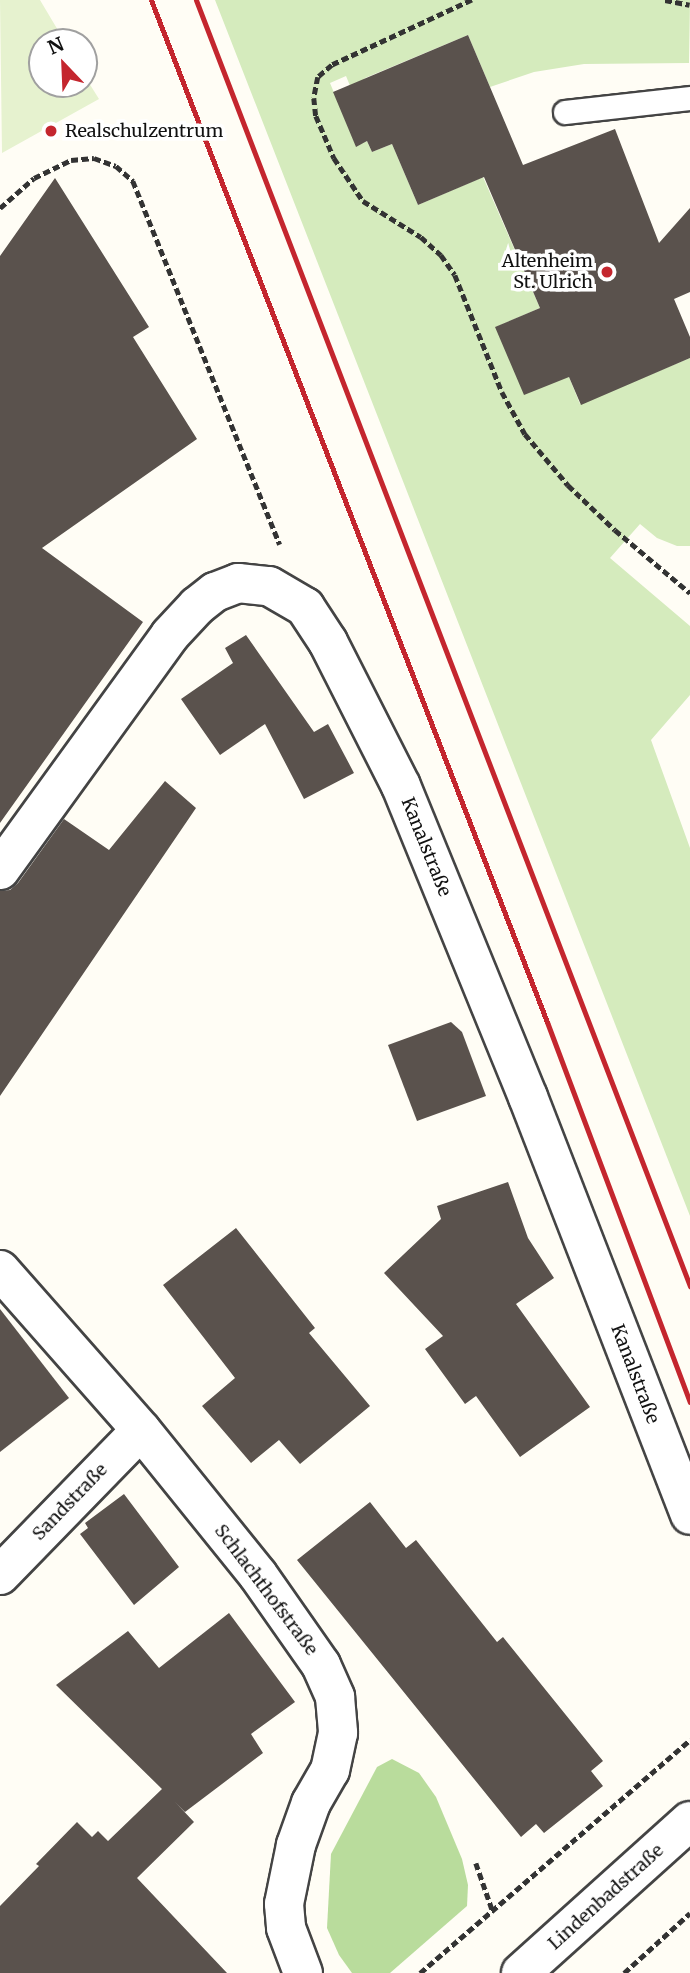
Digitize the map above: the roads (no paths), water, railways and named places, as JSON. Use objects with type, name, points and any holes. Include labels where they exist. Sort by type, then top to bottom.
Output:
[{"type":"street","name":"Kanalstraße","points":[[0,870],[170,635],[197,606],[215,592],[237,583],[269,586],[304,607],[328,642],[401,786],[528,1097],[690,1515]]},
{"type":"street","name":"Schlachthofstraße","points":[[0,1270],[141,1430],[294,1623],[321,1665],[335,1697],[338,1733],[330,1770],[311,1803],[296,1845],[284,1904],[286,1928],[303,1973]]},
{"type":"street","name":"Sandstraße","points":[[0,1575],[141,1430]]},
{"type":"street","name":"Lindenbadstraße","points":[[522,1973],[690,1821]]},
{"type":"lane","points":[[565,112],[690,98]]},
{"type":"railway","points":[[151,0],[547,1022],[690,1402]]},
{"type":"railway","points":[[196,0],[690,1286]]},
{"type":"place","name":"Realschulzentrum","points":[[51,131]]},
{"type":"place","name":"Altenheim St. Ulrich","points":[[607,272]]}]
